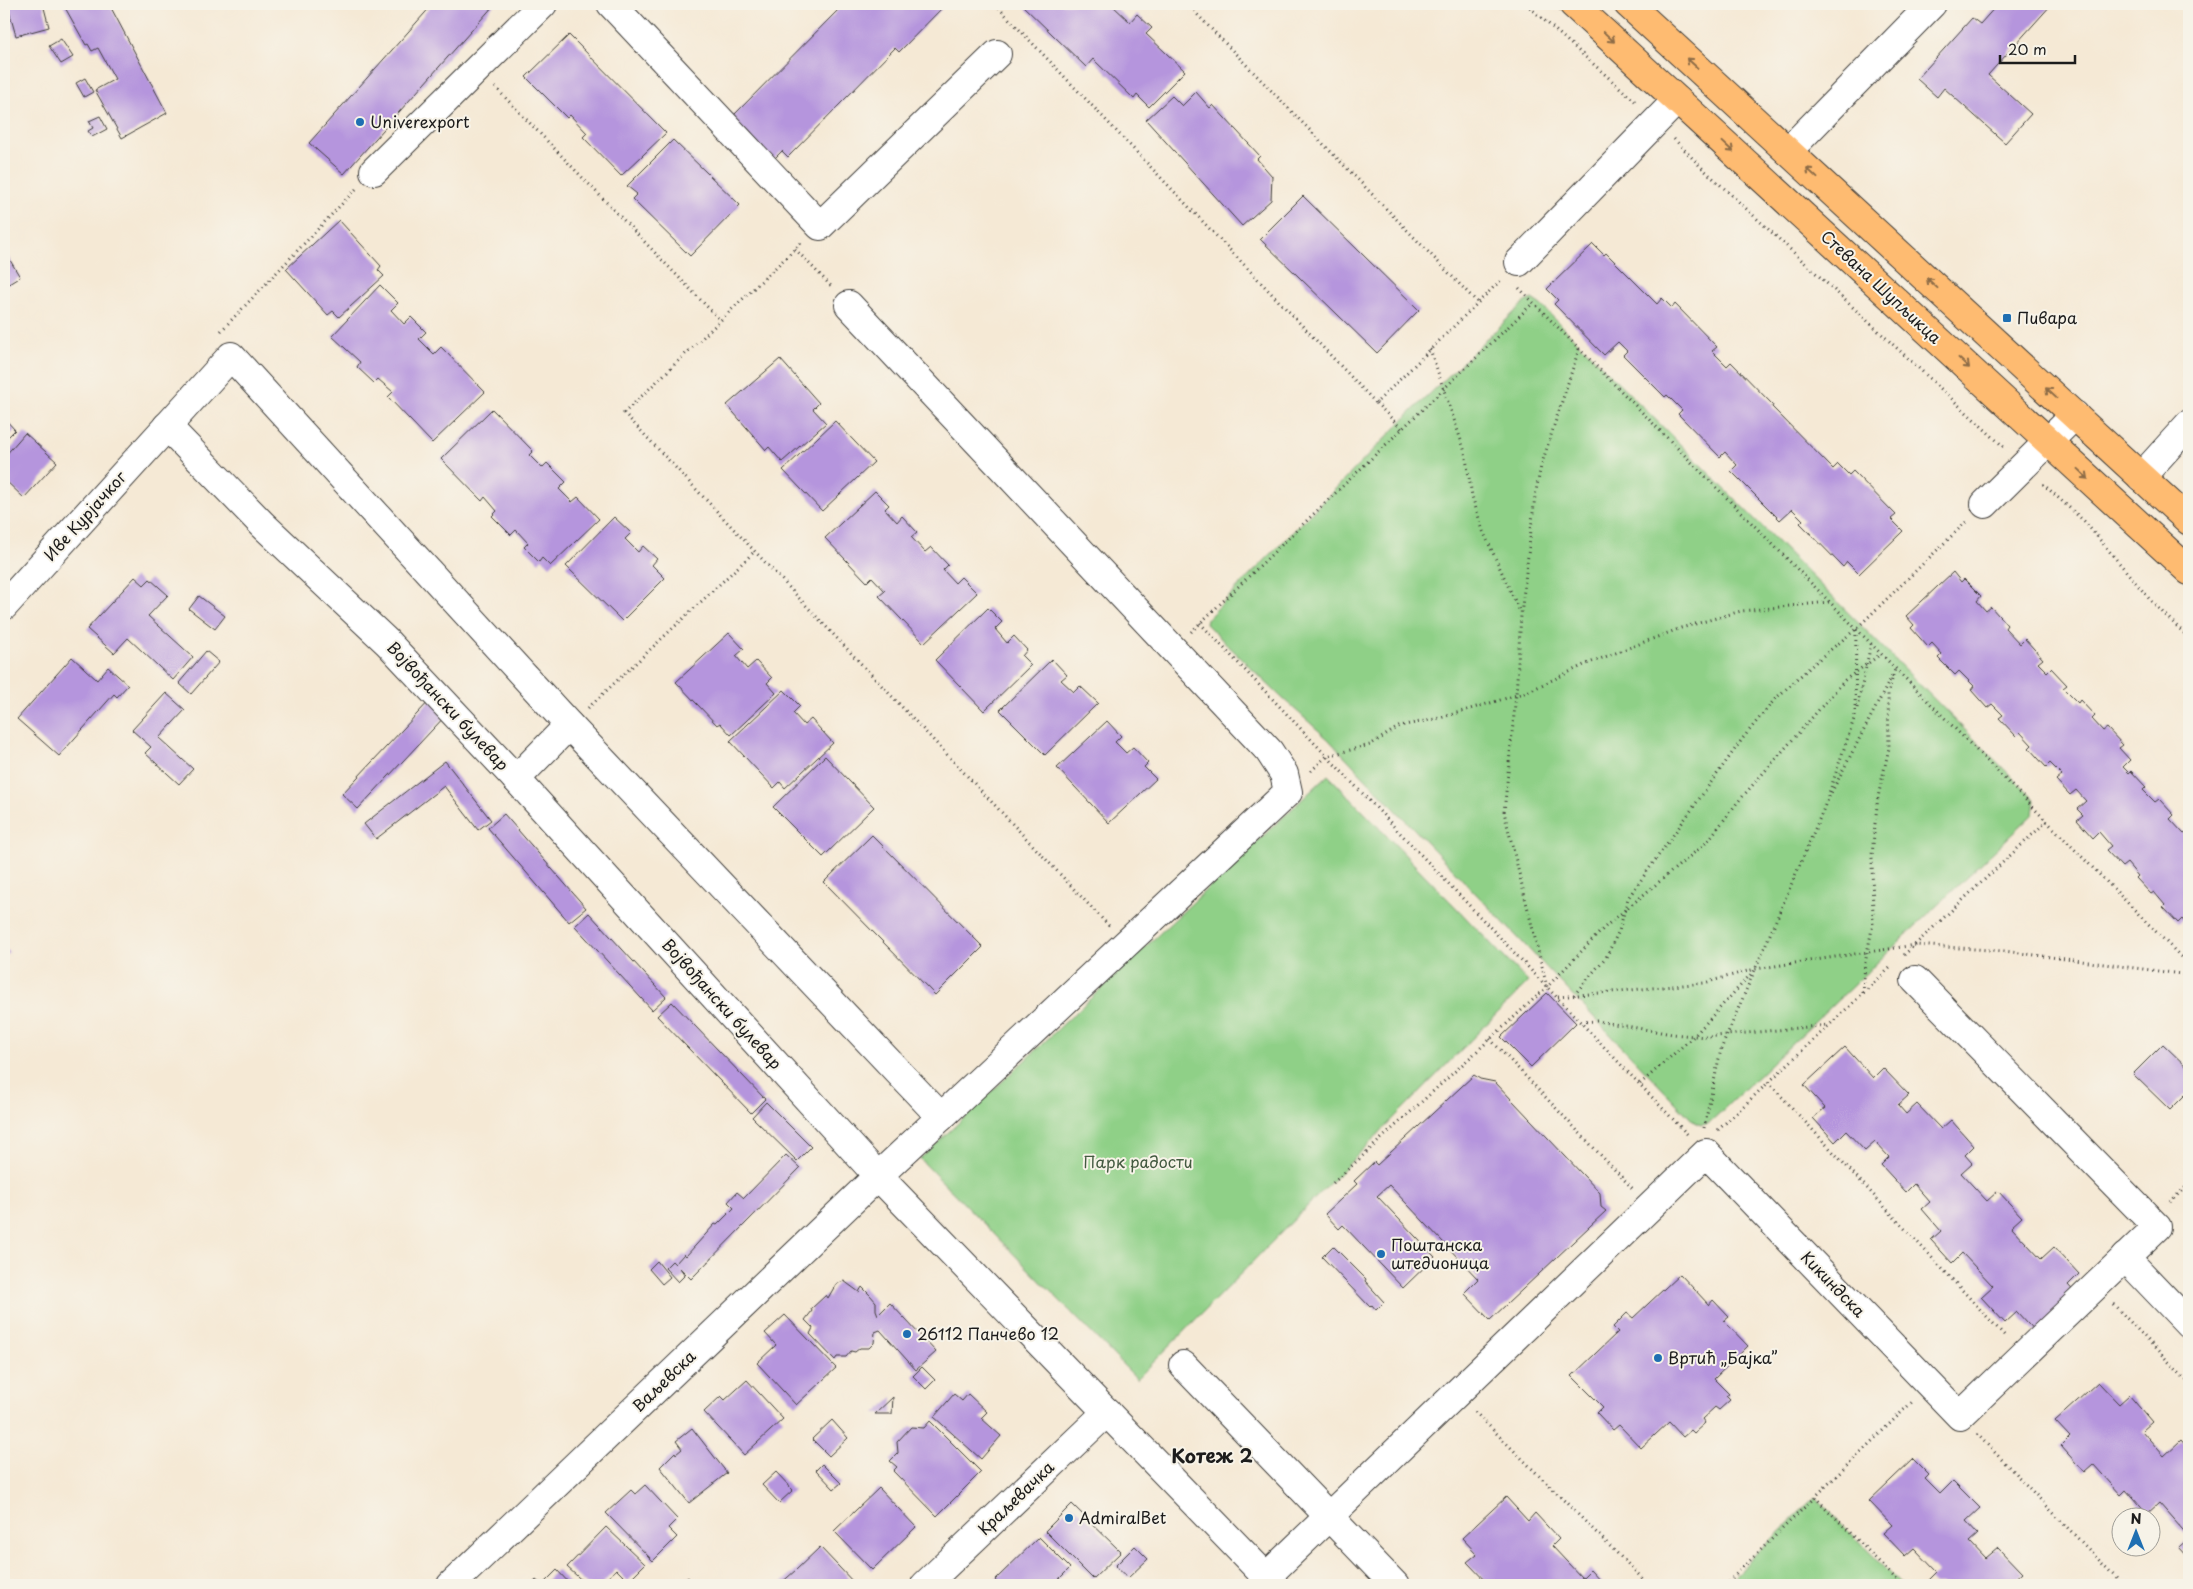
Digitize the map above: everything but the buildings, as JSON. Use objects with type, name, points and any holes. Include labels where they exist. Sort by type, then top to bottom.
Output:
[{"type":"main road","name":"Стевана Шупљикца","points":[[1573,4],[2189,571]]},
{"type":"main road","points":[[1628,4],[2076,415],[2189,522]]},
{"type":"street","points":[[374,171],[544,4]]},
{"type":"street","points":[[611,4],[820,226],[997,54]]},
{"type":"street","points":[[1788,151],[1932,4]]},
{"type":"street","points":[[1513,268],[1678,100]]},
{"type":"street","points":[[849,305],[1269,751],[1284,774],[1288,792]]},
{"type":"street","points":[[231,356],[569,726],[941,1117]]},
{"type":"street","name":"Иве Курјачког","points":[[4,606],[231,356]]},
{"type":"street","points":[[1985,504],[2076,415]]},
{"type":"street","points":[[2141,477],[2189,424]]},
{"type":"street","name":"Војвођански булевар","points":[[167,426],[263,524],[387,642],[516,778],[878,1176],[1270,1581]]},
{"type":"street","points":[[516,778],[569,726]]},
{"type":"street","name":"Ваљевска","points":[[450,1585],[878,1176],[1288,792]]},
{"type":"street","points":[[1904,966],[2157,1227],[1960,1416]]},
{"type":"street","points":[[1270,1581],[1329,1516],[1650,1207],[1703,1150]]},
{"type":"street","name":"Кикиндска","points":[[1703,1150],[1960,1416]]},
{"type":"street","points":[[2125,1257],[2189,1324]]},
{"type":"street","points":[[1183,1365],[1395,1585]]},
{"type":"street","name":"Краљевачка","points":[[925,1585],[1107,1412]]},
{"type":"path","points":[[995,4],[1402,429]]},
{"type":"path","points":[[1187,4],[1477,302]]},
{"type":"path","points":[[1526,4],[1657,121],[1700,166],[2084,521],[2152,602],[2189,638]]},
{"type":"path","points":[[477,69],[720,321]]},
{"type":"path","points":[[231,356],[217,335],[374,171]]},
{"type":"path","points":[[820,226],[624,412],[1126,944]]},
{"type":"path","points":[[795,249],[849,305]]},
{"type":"path","points":[[1376,402],[1513,268],[1533,303],[2189,965]]},
{"type":"path","points":[[1173,649],[1533,303]]},
{"type":"path","points":[[1430,349],[1465,452],[1472,496],[1483,531],[1521,615]]},
{"type":"path","points":[[1547,987],[1504,812],[1516,695],[1521,615],[1535,496],[1541,466],[1579,349]]},
{"type":"path","points":[[1574,995],[1606,956],[1619,931],[1628,898],[1646,871],[1678,831],[1743,738],[1770,705],[1818,660],[1856,629],[1985,504]]},
{"type":"path","points":[[569,726],[755,551]]},
{"type":"path","points":[[1288,792],[1327,756],[1370,745],[1400,726],[1440,718],[1516,695],[1584,665],[1681,628],[1741,611],[1785,605],[1830,602]]},
{"type":"path","points":[[1200,623],[1703,1150]]},
{"type":"path","points":[[1855,716],[1856,629]]},
{"type":"path","points":[[1824,808],[1855,716],[1871,644]]},
{"type":"path","points":[[1333,1183],[1547,987],[1624,911],[1707,842],[1737,803],[1845,680],[1856,673],[1867,662],[1881,654]]},
{"type":"path","points":[[1703,1150],[1721,1049],[1824,808],[1896,669]]},
{"type":"path","points":[[1863,993],[1873,924],[1872,855],[1875,824],[1878,796],[1889,748],[1888,694],[1896,669]]},
{"type":"path","points":[[1703,1150],[1768,1082],[1863,993],[1904,966],[1915,945],[2047,821]]},
{"type":"path","points":[[1558,998],[1704,983],[1755,969],[1869,950],[1915,945],[2004,951],[2189,975]]},
{"type":"path","points":[[1640,1084],[1694,1036],[1755,969]]},
{"type":"path","points":[[1581,1022],[1597,1021],[1706,1037],[1830,1025]]},
{"type":"path","points":[[1490,1039],[1650,1207]]},
{"type":"path","points":[[1768,1082],[2023,1355]]},
{"type":"path","points":[[2095,1286],[2189,1383]]},
{"type":"path","points":[[1725,1585],[1930,1385]]},
{"type":"path","points":[[1456,1394],[1649,1585]]},
{"type":"path","points":[[1960,1416],[2123,1585]]},
{"type":"path","points":[[1815,1497],[1902,1585]]},
{"type":"green space","points":[[1532,299],[1541,305],[2035,800],[2033,814],[1708,1124],[1701,1125],[1694,1122],[1328,739],[1281,697],[1206,624],[1207,619],[1412,411],[1525,302]]},
{"type":"green space","name":"Парк радости","points":[[1328,775],[1528,982],[1137,1379],[920,1159]]},
{"type":"green space","points":[[1815,1497],[1902,1585],[1725,1585]]},
{"type":"place","name":"Univerexport","points":[[360,122]]},
{"type":"place","name":"Пивара","points":[[2007,318]]},
{"type":"place","name":"Поштанска штедионица","points":[[1381,1254]]},
{"type":"place","name":"26112 Панчево 12","points":[[907,1334]]},
{"type":"place","name":"Вртић „Бајка”","points":[[1658,1358]]},
{"type":"place","name":"AdmiralBet","points":[[1069,1518]]},
{"type":"district","name":"Котеж 2","points":[[1212,1456]]}]
